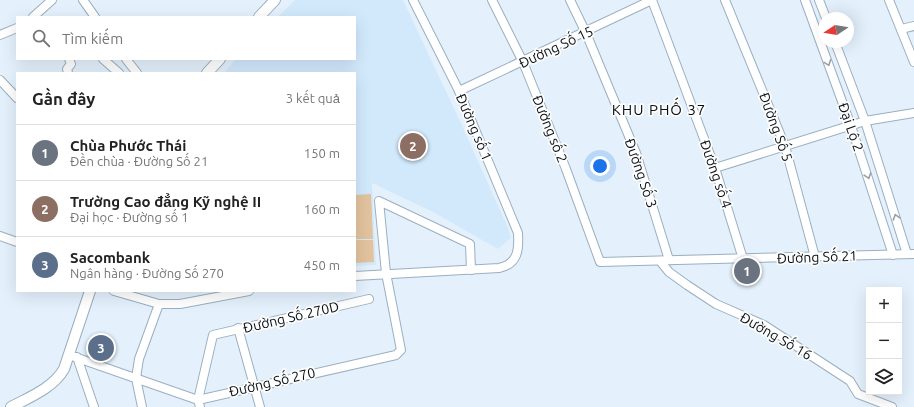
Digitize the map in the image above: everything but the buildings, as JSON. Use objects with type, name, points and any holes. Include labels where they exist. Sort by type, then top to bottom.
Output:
[{"type":"main road","points":[[260,16],[275,0]]},
{"type":"main road","points":[[208,72],[219,60]]},
{"type":"main road","points":[[11,407],[54,383],[73,356],[90,292]]},
{"type":"street","points":[[34,16],[52,0]]},
{"type":"street","points":[[83,0],[94,16]]},
{"type":"street","name":"Đường số 1","points":[[412,0],[459,91],[518,233],[519,246],[515,258],[507,266],[471,270]]},
{"type":"street","name":"Đường số 2","points":[[492,0],[523,62],[566,169],[600,262]]},
{"type":"street","name":"Đường Số 3","points":[[570,0],[586,32],[636,153],[670,260]]},
{"type":"street","name":"Đường Số 15","points":[[459,91],[652,0]]},
{"type":"street","name":"Đường số 4","points":[[652,0],[715,168],[743,259]]},
{"type":"street","name":"Đường Số 5","points":[[725,0],[785,146],[815,257]]},
{"type":"street","name":"Đại Lộ 2","points":[[806,0],[851,126],[893,255]]},
{"type":"street","points":[[819,0],[824,12]]},
{"type":"street","points":[[889,0],[914,62]]},
{"type":"street","points":[[900,29],[914,26]]},
{"type":"street","points":[[0,35],[16,28]]},
{"type":"street","name":"Đại Lộ 2","points":[[837,48],[865,121],[911,254]]},
{"type":"street","points":[[68,72],[67,69],[71,64],[69,60]]},
{"type":"street","points":[[104,60],[118,72]]},
{"type":"street","points":[[127,60],[136,72]]},
{"type":"street","points":[[0,80],[16,97]]},
{"type":"street","points":[[715,168],[865,121],[914,113]]},
{"type":"street","points":[[356,276],[386,273],[471,270],[470,244],[379,201],[386,273]]},
{"type":"street","points":[[0,236],[16,242]]},
{"type":"street","name":"Đường Số 21","points":[[600,262],[911,254]]},
{"type":"street","name":"Đường Số 16","points":[[660,261],[669,272],[687,286],[716,304],[764,325],[850,381],[858,394],[892,407]]},
{"type":"street","name":"Đường Số 270","points":[[199,403],[253,386],[399,353],[401,350],[386,273]]},
{"type":"street","points":[[117,292],[159,304],[180,304],[244,292]]},
{"type":"street","name":"Đường Số 270D","points":[[199,403],[213,335],[369,299]]},
{"type":"street","points":[[142,407],[136,378],[139,359],[159,304]]},
{"type":"street","points":[[238,328],[260,407]]},
{"type":"street","points":[[73,356],[136,378],[199,403]]},
{"type":"street","points":[[73,356],[94,407]]},
{"type":"shaded area","points":[[295,0],[403,0],[459,119],[508,228],[511,238],[498,249],[433,212],[372,183],[376,265],[356,266],[356,72],[225,72],[235,60],[356,60],[356,16],[279,16]]},
{"type":"shaded area","points":[[371,194],[373,239],[356,239],[356,195]]},
{"type":"shaded area","points":[[356,240],[373,240],[374,262],[356,263]]},
{"type":"place","name":"Trường Cao đẳng Kỹ nghệ II","points":[[413,146]]},
{"type":"place","name":"Chùa Phước Thái","points":[[747,271]]},
{"type":"place","name":"Sacombank","points":[[101,348]]},
{"type":"district","name":"KHU PHỐ 37","points":[[659,110]]}]
